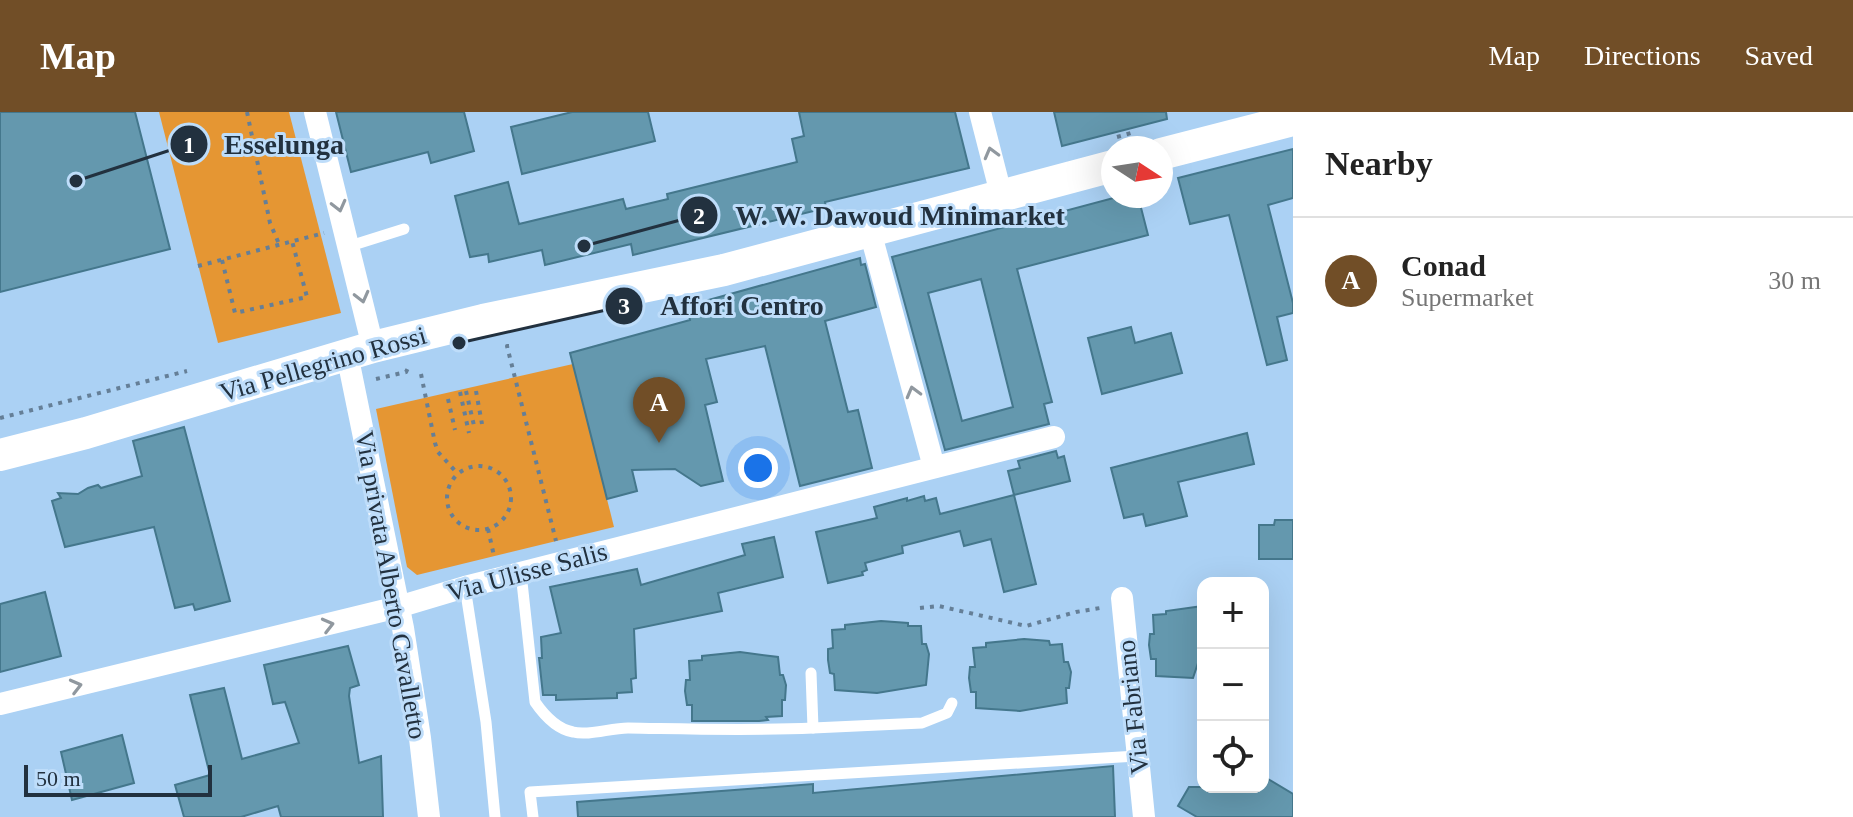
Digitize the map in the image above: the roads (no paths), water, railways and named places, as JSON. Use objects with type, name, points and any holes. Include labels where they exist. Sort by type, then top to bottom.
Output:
[{"type":"main road","points":[[1173,151],[1293,120]]},
{"type":"main road","name":"Via Pellegrino Rossi","points":[[0,455],[98,430],[360,351],[483,320],[724,270],[1101,169]]},
{"type":"street","name":"Via privata Alberto Cavalletto","points":[[315,112],[350,246],[360,351],[355,384],[398,607],[420,738],[429,817]]},
{"type":"street","points":[[980,112],[1001,194]]},
{"type":"street","points":[[870,231],[934,467]]},
{"type":"street","name":"Via Ulisse Salis","points":[[0,704],[398,607],[465,587],[1054,437]]},
{"type":"street","name":"Via Fabriano","points":[[1122,602],[1144,817]]},
{"type":"lane","points":[[350,246],[404,229]]},
{"type":"lane","points":[[521,573],[535,702],[543,715],[574,733],[623,728],[737,731],[922,723],[947,713],[952,703]]},
{"type":"lane","points":[[465,587],[486,722],[495,817]]},
{"type":"lane","points":[[811,673],[813,728]]},
{"type":"lane","points":[[533,817],[530,792],[1137,756]]},
{"type":"place","name":"Esselunga","points":[[76,181]]},
{"type":"place","name":"W. W. Dawoud Minimarket","points":[[584,246]]},
{"type":"place","name":"Affori Centro","points":[[459,343]]},
{"type":"place","name":"Conad","points":[[659,443]]}]
